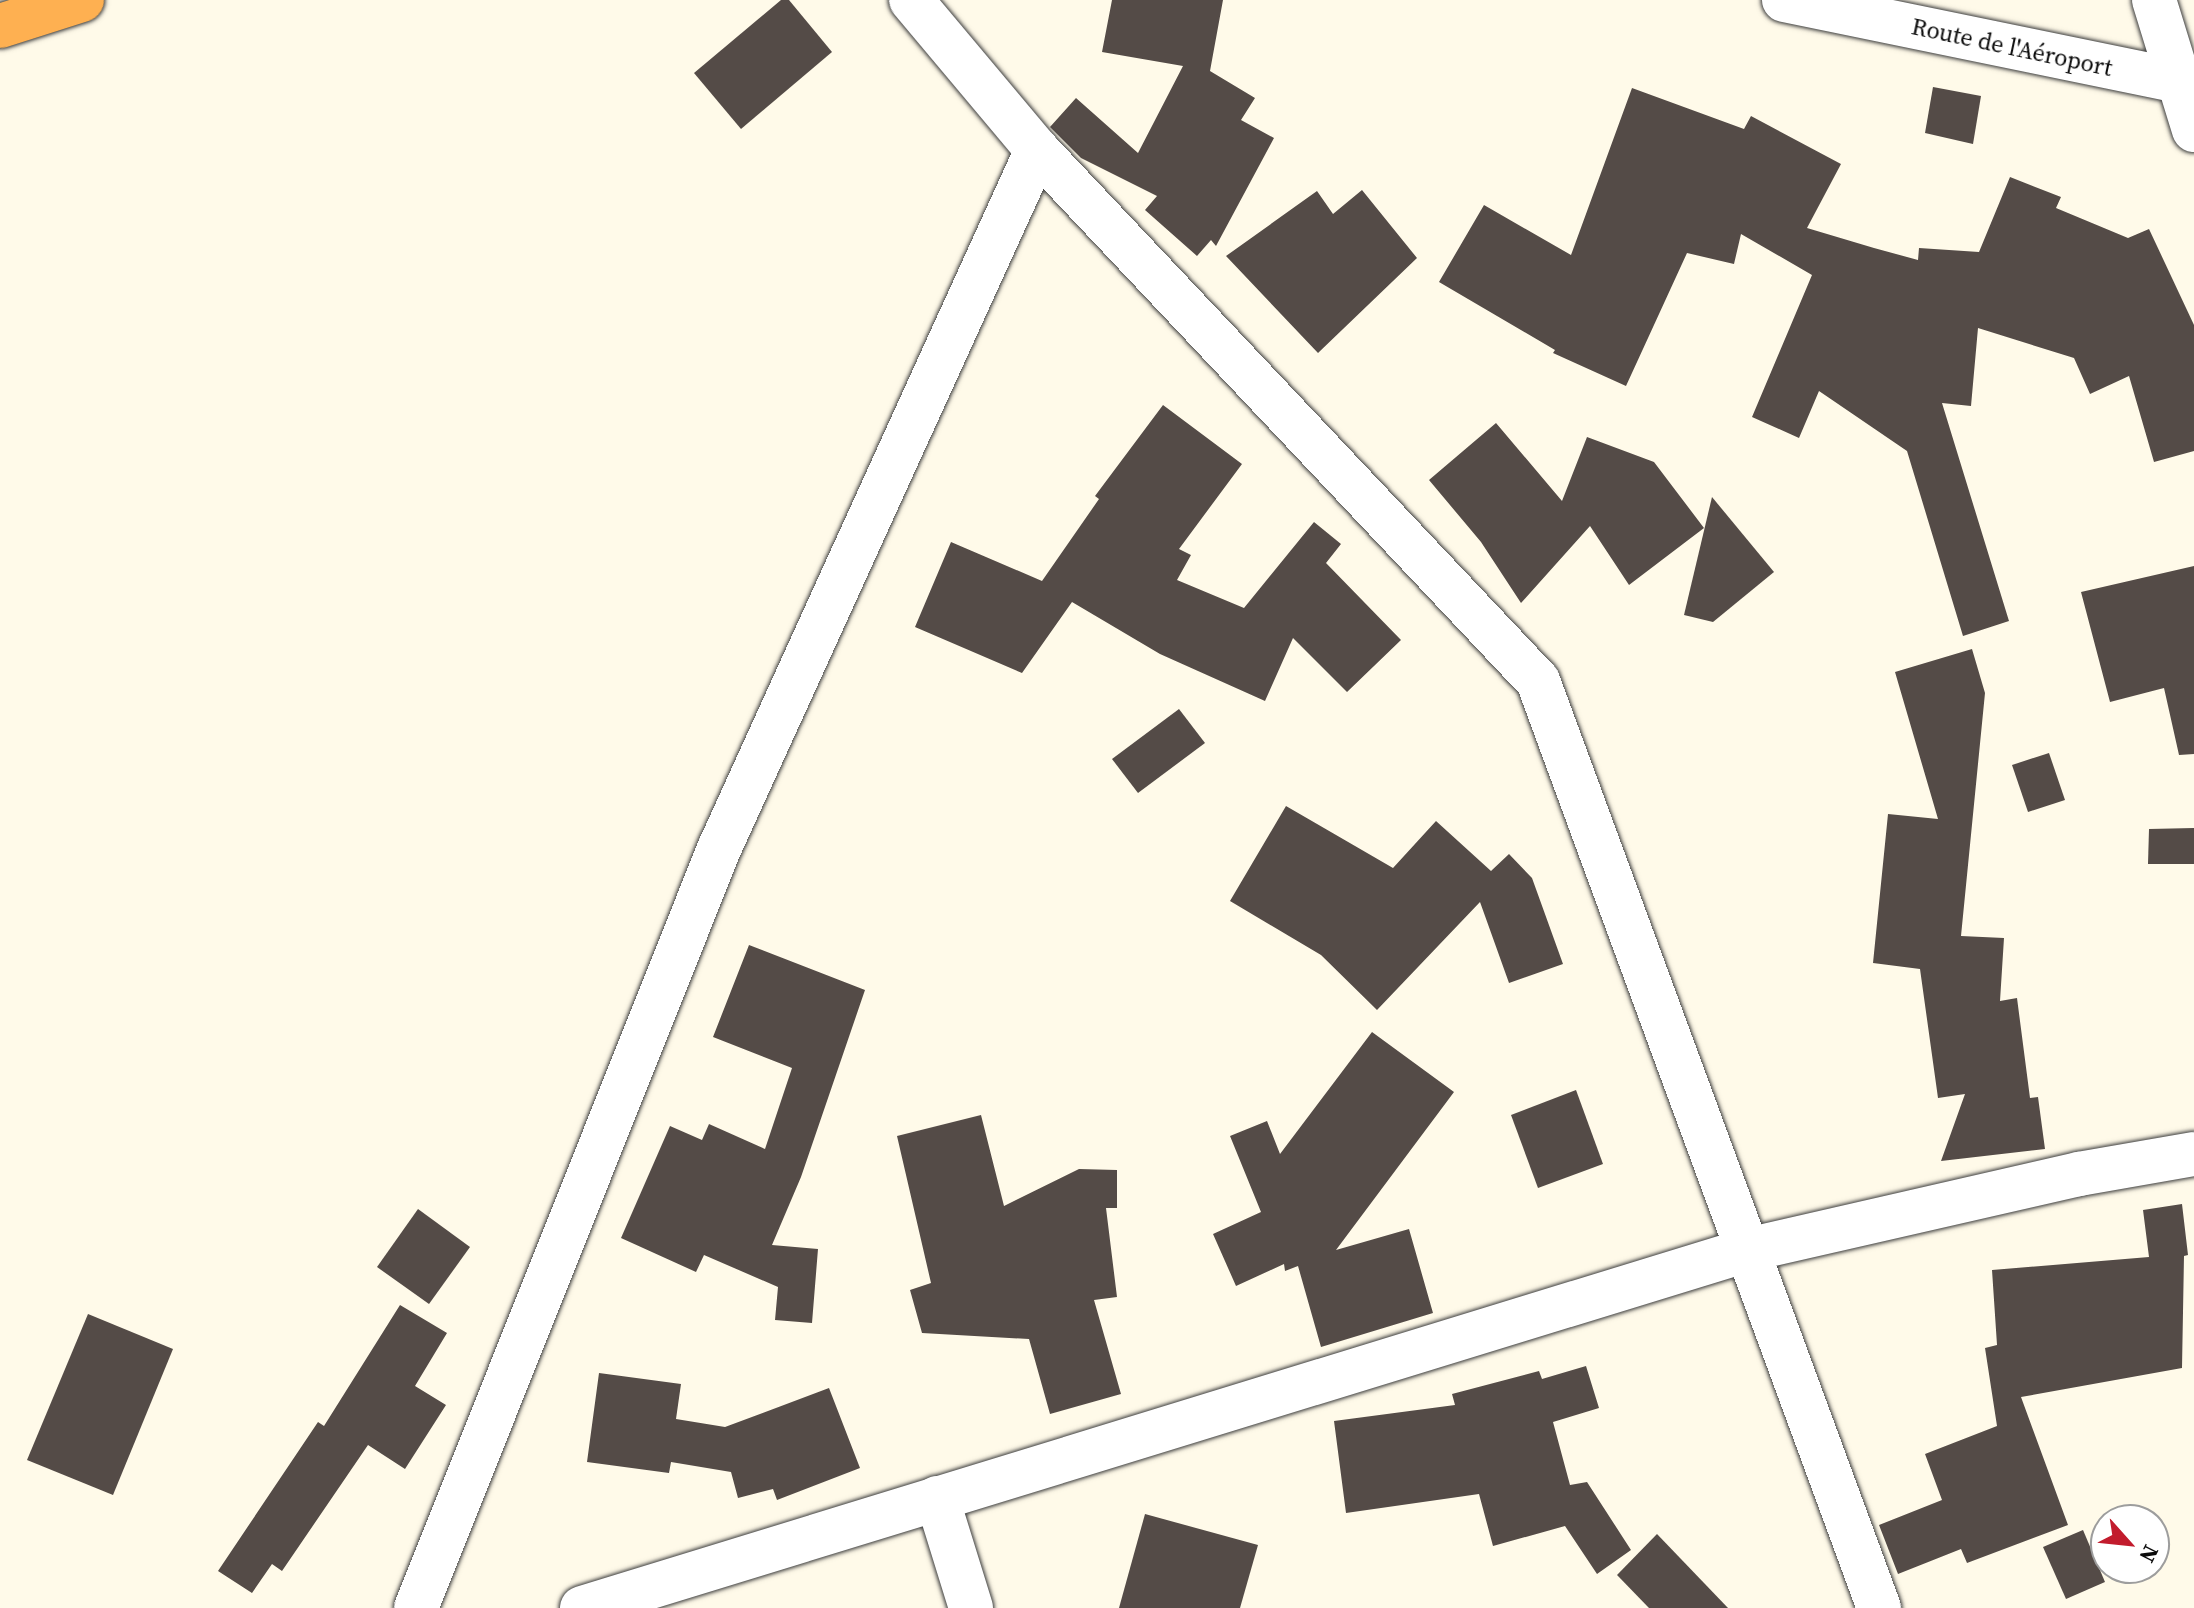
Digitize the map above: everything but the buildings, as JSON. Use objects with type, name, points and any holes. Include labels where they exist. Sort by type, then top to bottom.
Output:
[{"type":"highway","points":[[0,26],[82,0]]},
{"type":"street","points":[[911,0],[1037,150],[1538,681],[1879,1608]]},
{"type":"street","name":"Route de l'Aéroport","points":[[1784,0],[2188,82]]},
{"type":"street","points":[[2154,0],[2188,82],[2194,130]]},
{"type":"street","points":[[416,1608],[719,849],[1037,150]]},
{"type":"street","points":[[582,1608],[1747,1250],[2079,1174],[2194,1154]]},
{"type":"street","points":[[937,1498],[971,1608]]}]
